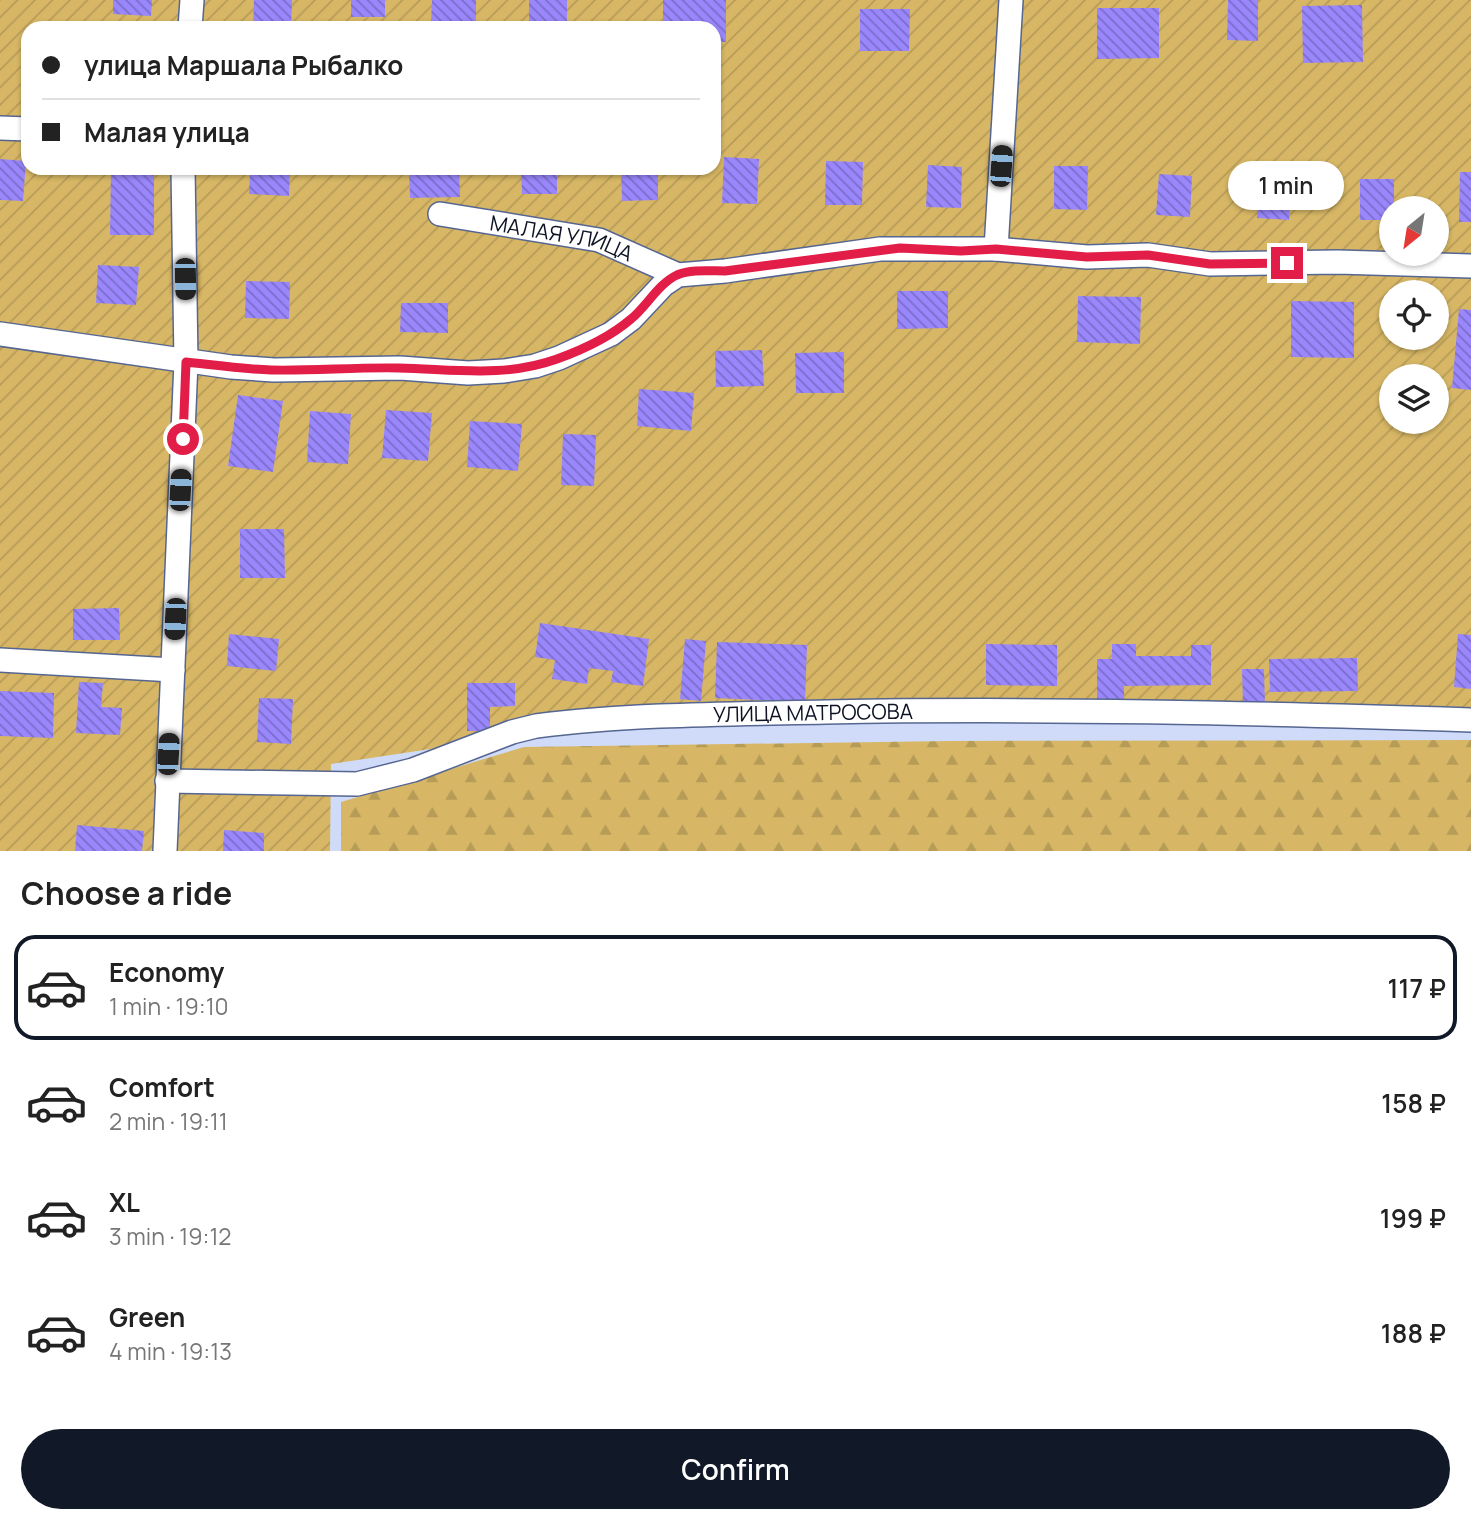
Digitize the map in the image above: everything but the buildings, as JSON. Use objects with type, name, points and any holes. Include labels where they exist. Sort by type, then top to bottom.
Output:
[{"type":"street","points":[[190,21],[192,0]]},
{"type":"street","points":[[996,249],[1011,0]]},
{"type":"street","points":[[0,128],[21,130]]},
{"type":"street","points":[[165,851],[186,362],[183,175]]},
{"type":"street","name":"МАЛАЯ УЛИЦА","points":[[440,214],[599,240],[678,275],[880,249],[996,249],[1066,256],[1148,255],[1210,264],[1338,262],[1471,266]]},
{"type":"street","points":[[0,334],[186,362],[274,370],[400,368],[468,373],[504,371],[559,359],[611,334],[631,319],[663,285],[678,275]]},
{"type":"street","points":[[0,660],[173,670]]},
{"type":"street","name":"УЛИЦА МАТРОСОВА","points":[[167,781],[357,784],[413,770],[512,732],[536,726],[741,713],[1020,711],[1394,716],[1471,720]]},
{"type":"green space","points":[[0,0],[1471,0],[1471,712],[749,701],[331,764],[330,851],[0,851]]},
{"type":"green space","points":[[1471,740],[1471,851],[341,851],[341,802],[524,747],[950,741]]},
{"type":"route","points":[[183,439],[186,362],[274,370],[400,368],[468,373],[535,366],[559,359],[611,334],[631,319],[663,285],[678,275],[695,272],[725,271],[900,248],[961,251],[996,249],[1087,257],[1148,255],[1210,264],[1287,263]]}]
